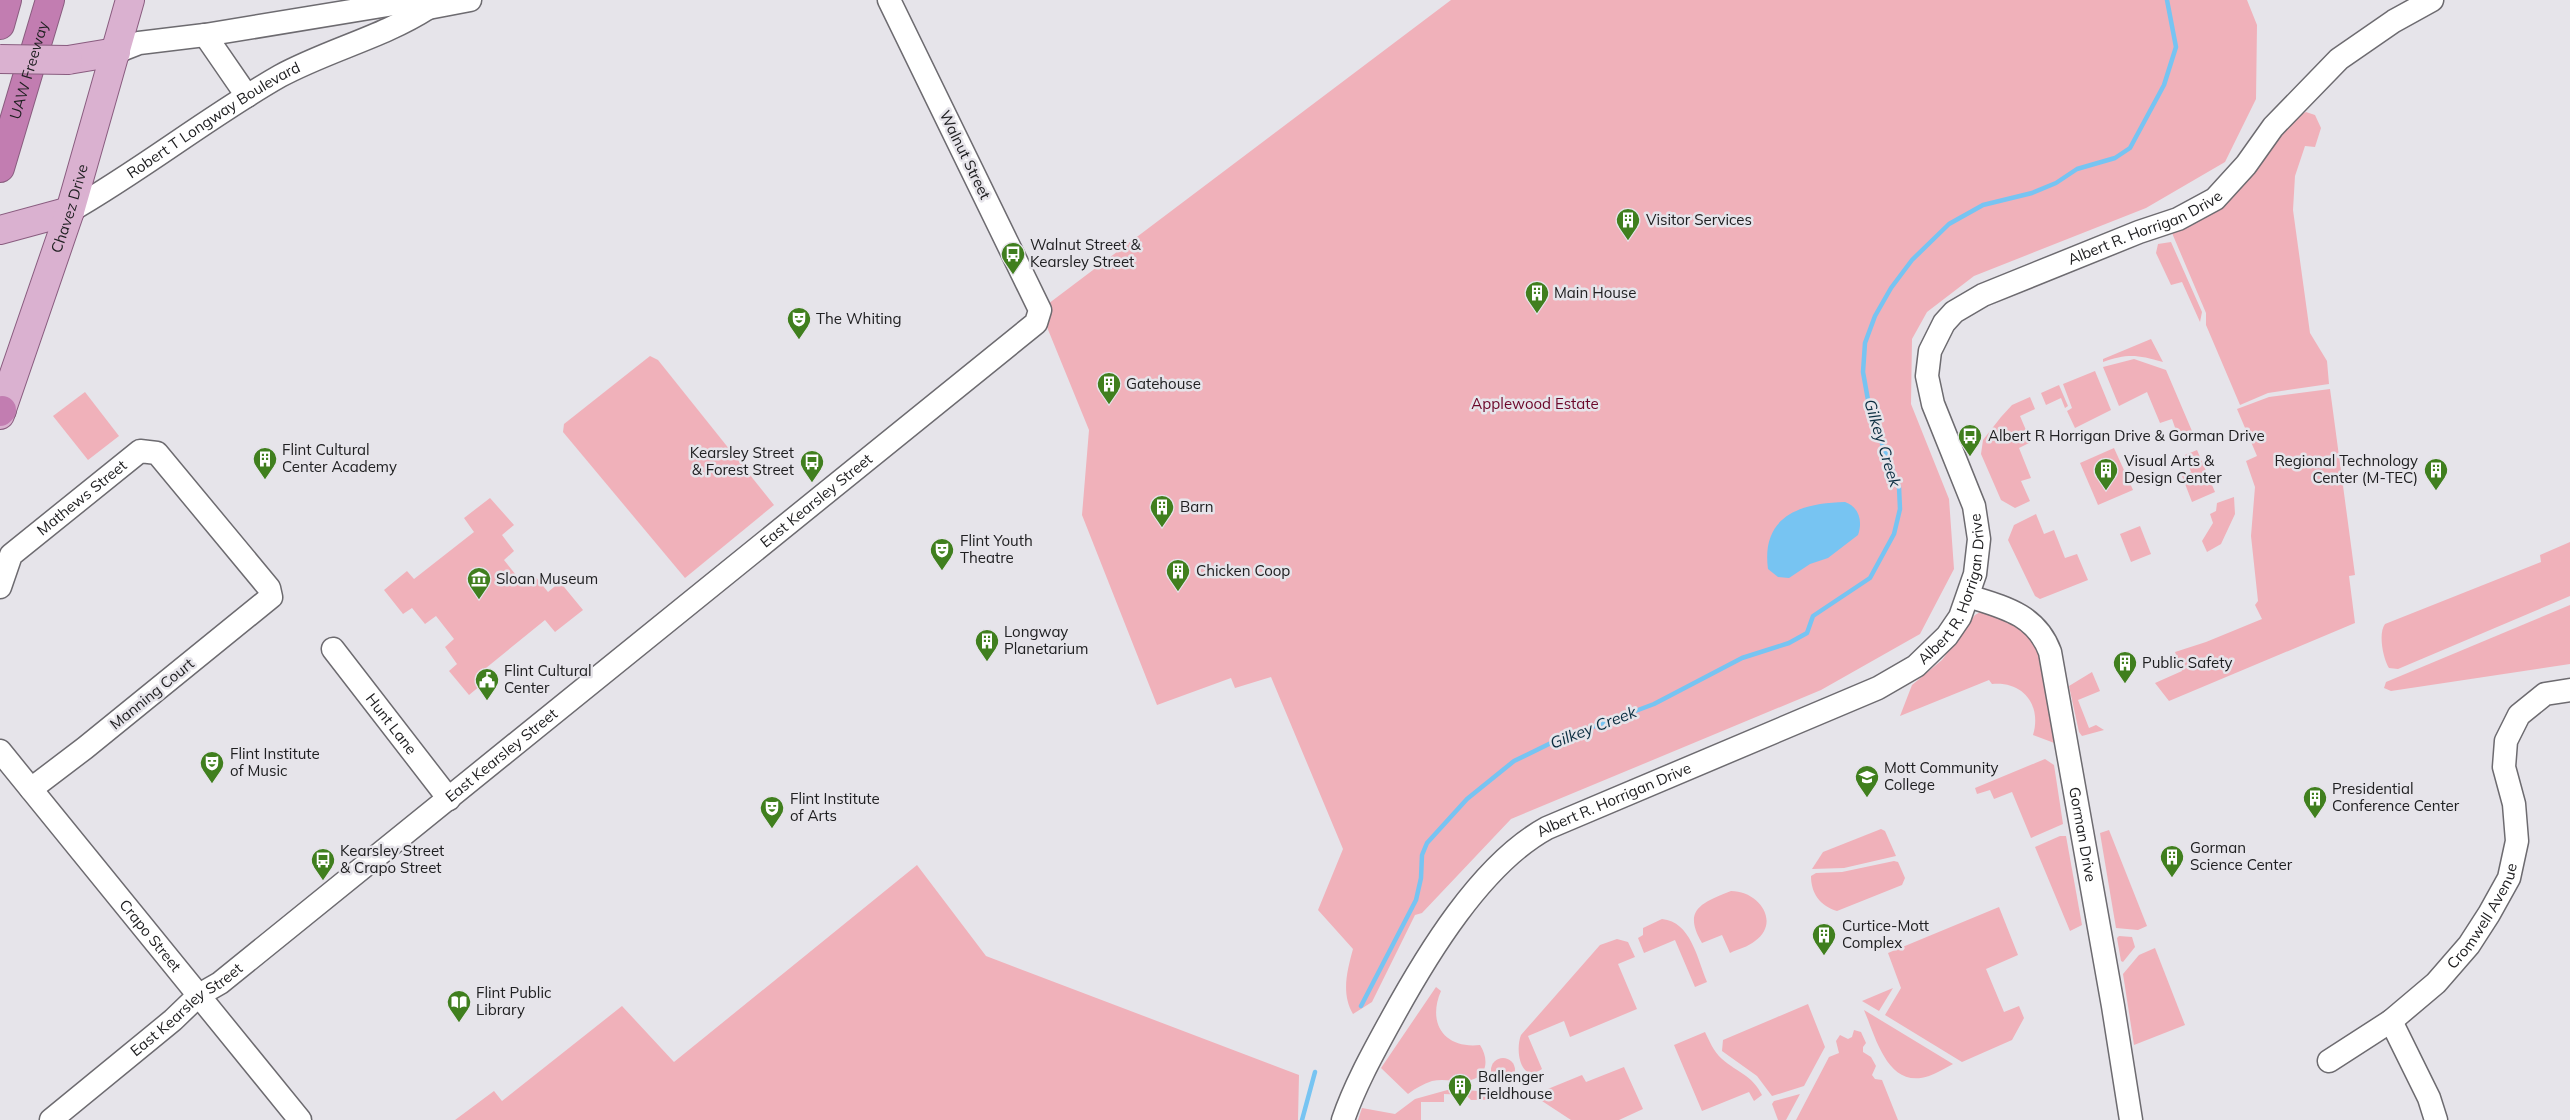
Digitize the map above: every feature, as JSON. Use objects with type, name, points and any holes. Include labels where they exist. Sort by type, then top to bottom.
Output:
[{"type":"highway","points":[[0,25],[7,0]]},
{"type":"highway","name":"UAW Freeway","points":[[0,168],[50,0]]},
{"type":"main road","name":"Chavez Drive","points":[[1,412],[70,211],[130,0]]},
{"type":"main road","name":"Robert T Longway Boulevard","points":[[0,60],[68,60],[116,52]]},
{"type":"main road","name":"Robert T Longway Boulevard","points":[[0,230],[27,221],[70,211]]},
{"type":"street","name":"Robert T Longway Boulevard","points":[[116,52],[139,43],[205,35],[394,4],[428,8],[470,0]]},
{"type":"street","name":"Walnut Street","points":[[889,0],[1040,310]]},
{"type":"street","name":"Albert R. Horrigan Drive","points":[[1344,1120],[1360,1078],[1421,966],[1463,908],[1515,849],[1547,828],[1750,743],[1897,678],[1916,666],[1947,636],[1960,617],[1968,596],[1978,557],[1979,540],[1974,506],[1933,404],[1927,376],[1930,351],[1944,323],[1954,312],[1983,295],[2178,219],[2215,199],[2246,165],[2274,127],[2339,59],[2394,21],[2432,0]]},
{"type":"street","name":"Robert T Longway Boulevard","points":[[70,211],[127,177],[247,96],[309,61],[373,34],[400,26],[428,8]]},
{"type":"street","points":[[205,35],[247,96]]},
{"type":"street","name":"East Kearsley Street","points":[[51,1120],[174,1020],[199,995],[220,983],[1036,323],[1040,310]]},
{"type":"street","name":"Mathews Street","points":[[0,587],[5,551],[140,450],[157,453],[269,588],[271,597]]},
{"type":"street","name":"Gorman Drive","points":[[1968,596],[2021,614],[2036,626],[2050,652],[2113,1006],[2131,1120]]},
{"type":"street","name":"Manning Court","points":[[31,789],[271,597]]},
{"type":"street","name":"Hunt Lane","points":[[333,649],[449,799]]},
{"type":"street","name":"Cromwell Avenue","points":[[2329,1061],[2391,1021],[2436,983],[2469,945],[2510,878],[2517,841],[2514,804],[2504,767],[2506,741],[2519,715],[2545,694],[2570,690]]},
{"type":"street","name":"Crapo Street","points":[[0,751],[300,1120]]},
{"type":"street","points":[[2391,1021],[2429,1098],[2436,1120]]},
{"type":"green space","name":"Applewood Estate","points":[[1451,0],[2247,0],[2257,25],[2256,99],[2225,162],[2146,208],[1974,276],[1927,312],[1912,339],[1911,404],[1949,499],[1954,569],[1920,634],[1821,690],[1511,819],[1422,913],[1415,915],[1372,1002],[1353,1014],[1347,998],[1346,982],[1353,949],[1318,910],[1343,849],[1271,677],[1235,688],[1231,678],[1157,705],[1082,515],[1089,430],[1040,310]]},
{"type":"green space","points":[[2306,112],[2315,115],[2321,128],[2315,147],[2305,146],[2295,176],[2293,210],[2310,333],[2327,361],[2329,384],[2268,393],[2240,405],[2206,325],[2206,313],[2172,233],[2215,211],[2293,118]]},
{"type":"green space","points":[[2171,242],[2202,312],[2200,322],[2182,282],[2171,285],[2156,253],[2158,244]]},
{"type":"green space","points":[[2151,339],[2163,362],[2126,356],[2103,362],[2103,359]]},
{"type":"green space","points":[[650,356],[658,360],[774,505],[685,578],[563,432],[564,424]]},
{"type":"green space","points":[[2134,359],[2166,370],[2192,431],[2178,436],[2172,419],[2160,423],[2147,392],[2119,406],[2103,367]]},
{"type":"green space","points":[[2095,371],[2111,410],[2075,428],[2067,411],[2072,408],[2063,384]]},
{"type":"green space","points":[[2059,385],[2068,406],[2065,408],[2061,398],[2046,405],[2041,393]]},
{"type":"green space","points":[[2330,389],[2355,575],[2349,576],[2355,623],[2169,701],[2155,683],[2182,671],[2175,652],[2206,642],[2262,619],[2255,605],[2258,601],[2251,536],[2255,487],[2246,461],[2257,456],[2237,409],[2269,397]]},
{"type":"green space","points":[[85,392],[119,436],[88,460],[53,416]]},
{"type":"green space","points":[[2030,397],[2035,409],[2020,416],[2031,442],[2019,448],[2031,478],[2021,481],[2030,501],[2015,508],[2001,500],[1981,454],[1983,440],[2001,417],[2012,405]]},
{"type":"green space","points":[[2114,448],[2133,490],[2098,505],[2080,463]]},
{"type":"green space","points":[[2197,450],[2215,492],[2192,502],[2182,476],[2191,472],[2185,455]]},
{"type":"green space","points":[[2234,497],[2235,514],[2221,544],[2207,552],[2202,541],[2213,523],[2210,514],[2216,511],[2217,503]]},
{"type":"green space","points":[[490,498],[514,525],[502,535],[514,551],[504,560],[523,584],[534,575],[548,592],[560,582],[583,610],[555,632],[545,620],[486,668],[492,676],[469,695],[449,671],[457,664],[445,647],[454,639],[436,616],[425,624],[412,608],[403,614],[384,590],[407,571],[414,579],[474,532],[464,518]]},
{"type":"green space","points":[[2036,514],[2044,534],[2054,530],[2065,558],[2077,554],[2088,580],[2040,599],[2035,596],[2008,540],[2014,525]]},
{"type":"green space","points":[[2140,526],[2151,554],[2131,562],[2120,534]]},
{"type":"green space","points":[[2570,542],[2570,596],[2398,669],[2389,668],[2382,646],[2382,633],[2385,624],[2541,562],[2540,555]]},
{"type":"green space","points":[[2570,605],[2570,664],[2391,691],[2384,688],[2386,682]]},
{"type":"green space","points":[[1984,610],[2026,627],[2044,658],[2057,744],[2033,735],[2035,714],[2028,697],[2013,686],[1992,684],[1989,680],[1900,716],[1912,685],[1942,660],[1975,615]]},
{"type":"green space","points":[[2092,672],[2100,691],[2078,700],[2089,728],[2096,725],[2104,730],[2082,736],[2079,732],[2069,686]]},
{"type":"green space","points":[[2045,759],[2054,765],[2063,824],[2031,838],[2012,792],[1994,799],[1990,790],[1977,794],[1975,788]]},
{"type":"green space","points":[[1881,829],[1885,831],[1896,856],[1844,868],[1812,869],[1823,852]]},
{"type":"green space","points":[[2109,830],[2147,926],[2138,930],[2116,928],[2100,833]]},
{"type":"green space","points":[[2060,836],[2066,836],[2082,925],[2070,931],[2035,847]]},
{"type":"green space","points":[[1894,861],[1898,862],[1905,878],[1902,885],[1837,911],[1821,902],[1811,882],[1811,876],[1816,873],[1842,872]]},
{"type":"green space","points":[[917,865],[986,956],[1299,1075],[1298,1120],[455,1120],[494,1091],[502,1101],[622,1006],[674,1062]]},
{"type":"green space","points":[[1731,891],[1741,892],[1758,902],[1766,917],[1766,925],[1763,933],[1755,941],[1730,953],[1722,935],[1702,943],[1694,922],[1698,909],[1711,899]]},
{"type":"green space","points":[[1999,907],[2018,955],[1986,969],[2004,1012],[2019,1006],[2024,1018],[2012,1040],[1962,1062],[1885,1015],[1901,988],[1888,953]]},
{"type":"green space","points":[[1662,919],[1680,927],[1686,934],[1696,952],[1707,982],[1695,987],[1675,940],[1644,953],[1638,938],[1643,935],[1643,928]]},
{"type":"green space","points":[[2119,936],[2132,937],[2135,947],[2123,962],[2121,961],[2117,938]]},
{"type":"green space","points":[[1617,939],[1628,942],[1635,957],[1618,964],[1637,1009],[1570,1037],[1564,1021],[1528,1036],[1542,1069],[1529,1072],[1524,1069],[1519,1056],[1521,1035],[1600,945]]},
{"type":"green space","points":[[2155,948],[2185,1025],[2134,1045],[2123,974],[2139,955]]},
{"type":"green space","points":[[1436,987],[1441,991],[1436,1014],[1442,1032],[1457,1043],[1480,1045],[1485,1055],[1484,1070],[1477,1078],[1471,1080],[1432,1081],[1408,1094],[1381,1068]]},
{"type":"green space","points":[[1893,988],[1879,1011],[1862,1001]]},
{"type":"green space","points":[[1808,1004],[1825,1047],[1804,1086],[1772,1096],[1757,1076],[1722,1051],[1723,1040]]},
{"type":"green space","points":[[1864,1010],[1953,1064],[1929,1076],[1915,1078],[1903,1076],[1886,1059]]},
{"type":"green space","points":[[1854,1030],[1861,1032],[1866,1043],[1863,1047],[1863,1052],[1871,1057],[1876,1066],[1872,1075],[1875,1079],[1882,1080],[1898,1120],[1796,1120],[1829,1057],[1839,1053],[1836,1041],[1840,1035],[1848,1039],[1852,1037]]},
{"type":"green space","points":[[1705,1032],[1719,1056],[1754,1083],[1762,1095],[1754,1101],[1749,1092],[1702,1111],[1674,1045]]},
{"type":"green space","points":[[1503,1058],[1508,1059],[1514,1065],[1514,1075],[1508,1081],[1503,1082],[1498,1081],[1492,1075],[1491,1070],[1492,1065],[1498,1059]]},
{"type":"green space","points":[[1624,1067],[1643,1109],[1619,1120],[1571,1120],[1542,1101],[1538,1093],[1582,1075],[1586,1082]]},
{"type":"green space","points":[[1451,1089],[1518,1094],[1528,1099],[1471,1100],[1466,1095],[1444,1094],[1444,1102],[1421,1102],[1421,1120],[1358,1120],[1362,1108],[1395,1114],[1415,1099]]},
{"type":"green space","points":[[1800,1094],[1786,1120],[1778,1120],[1772,1104],[1774,1101]]},
{"type":"water","points":[[1845,502],[1854,507],[1859,515],[1858,535],[1828,558],[1810,564],[1789,578],[1778,577],[1768,569],[1767,551],[1771,536],[1777,525],[1787,516],[1813,505]]},
{"type":"waterway","name":"Gilkey Creek","points":[[1361,1006],[1416,900],[1421,878],[1422,855],[1427,843],[1467,799],[1514,761],[1553,742],[1654,704],[1742,658],[1789,643],[1807,633],[1813,616],[1870,578],[1894,534],[1900,509],[1899,487],[1878,433],[1868,400],[1863,372],[1865,343],[1875,316],[1891,288],[1912,260],[1949,224],[1983,205],[2032,193],[2056,183],[2077,169],[2115,158],[2130,148],[2164,85],[2176,47],[2167,0]]},
{"type":"waterway","name":"Gilkey Creek","points":[[1302,1120],[1315,1072]]},
{"type":"place","name":"Visitor Services","points":[[1628,241]]},
{"type":"place","name":"Walnut Street & Kearsley Street","points":[[1013,275]]},
{"type":"place","name":"Main House","points":[[1537,314]]},
{"type":"place","name":"The Whiting","points":[[799,340]]},
{"type":"place","name":"Gatehouse","points":[[1109,405]]},
{"type":"place","name":"Albert R Horrigan Drive & Gorman Drive","points":[[1970,457]]},
{"type":"place","name":"Flint Cultural Center Academy","points":[[265,480]]},
{"type":"place","name":"Kearsley Street & Forest Street","points":[[812,483]]},
{"type":"place","name":"Visual Arts & Design Center","points":[[2106,491]]},
{"type":"place","name":"Regional Technology Center (M-TEC)","points":[[2436,491]]},
{"type":"place","name":"Barn","points":[[1162,528]]},
{"type":"place","name":"Flint Youth Theatre","points":[[942,571]]},
{"type":"place","name":"Chicken Coop","points":[[1178,592]]},
{"type":"place","name":"Sloan Museum","points":[[479,600]]},
{"type":"place","name":"Longway Planetarium","points":[[987,662]]},
{"type":"place","name":"Public Safety","points":[[2125,684]]},
{"type":"place","name":"Flint Cultural Center","points":[[487,701]]},
{"type":"place","name":"Flint Institute of Music","points":[[212,784]]},
{"type":"place","name":"Mott Community College","points":[[1867,798]]},
{"type":"place","name":"Presidential Conference Center","points":[[2315,819]]},
{"type":"place","name":"Flint Institute of Arts","points":[[772,829]]},
{"type":"place","name":"Gorman Science Center","points":[[2172,878]]},
{"type":"place","name":"Kearsley Street & Crapo Street","points":[[323,881]]},
{"type":"place","name":"Curtice-Mott Complex","points":[[1824,956]]},
{"type":"place","name":"Flint Public Library","points":[[459,1023]]},
{"type":"place","name":"Ballenger Fieldhouse","points":[[1460,1107]]}]
